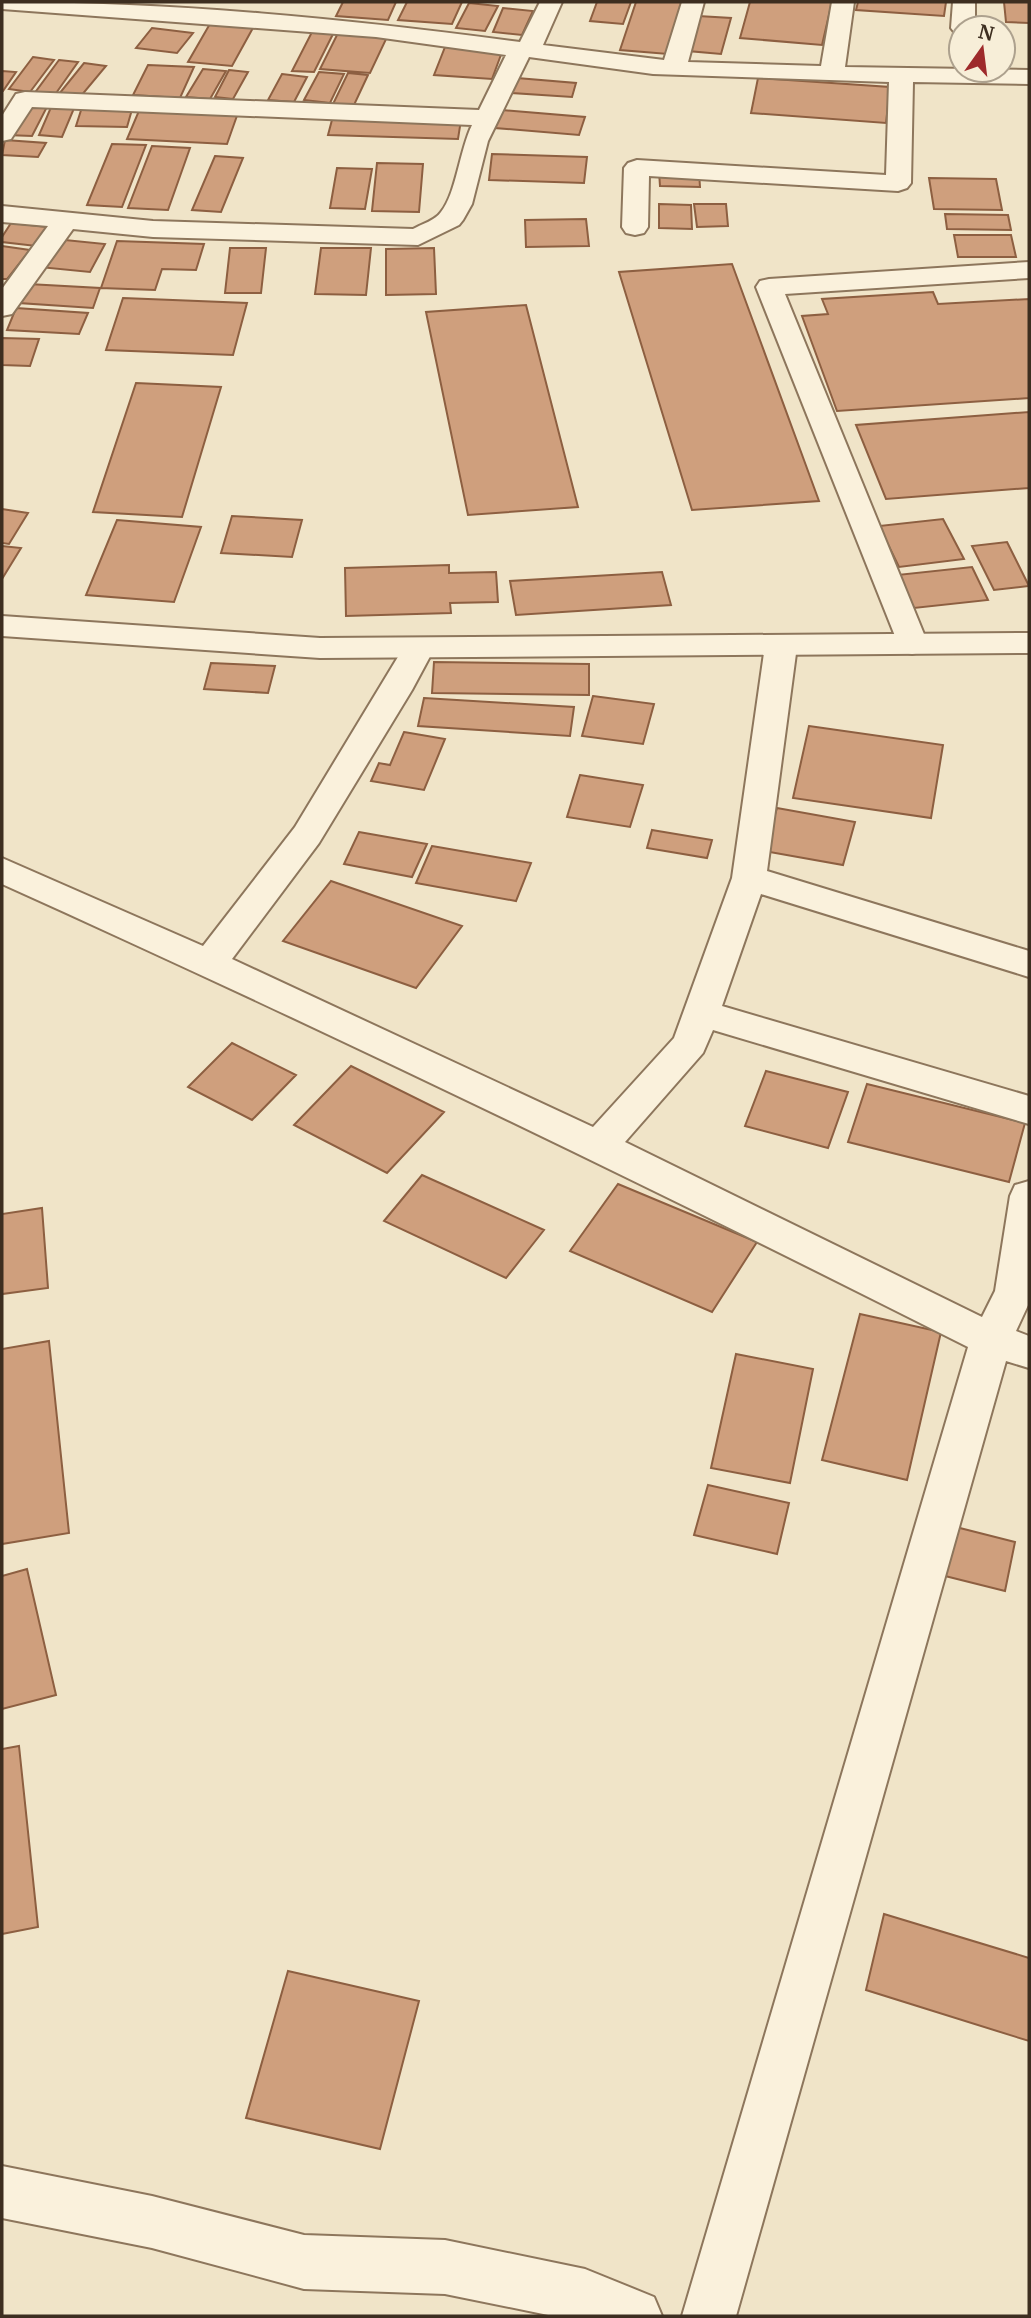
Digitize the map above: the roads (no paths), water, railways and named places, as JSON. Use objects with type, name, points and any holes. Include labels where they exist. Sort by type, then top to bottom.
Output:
[{"type":"street","points":[[2,2],[376,30],[674,68],[901,76],[947,74]]},
{"type":"street","points":[[2,214],[153,229],[418,237],[450,220],[459,204],[477,142],[551,2]]},
{"type":"street","points":[[674,68],[693,2]]},
{"type":"street","points":[[832,74],[843,2]]},
{"type":"street","points":[[635,227],[638,168],[898,183],[901,76]]},
{"type":"street","points":[[2,134],[25,99],[489,117]]},
{"type":"street","points":[[2,309],[65,220]]},
{"type":"street","points":[[912,645],[769,287],[1029,270]]},
{"type":"street","points":[[2,626],[320,648],[1029,643]]},
{"type":"street","points":[[598,1147],[690,1044],[749,878],[781,646]]},
{"type":"street","points":[[209,963],[307,835],[396,690],[418,649]]},
{"type":"street","points":[[2,870],[209,963],[718,1203],[1010,1346]]},
{"type":"street","points":[[749,878],[1029,964]]},
{"type":"street","points":[[701,1013],[1029,1110]]},
{"type":"street","points":[[709,2316],[1010,1346],[1029,1196]]},
{"type":"street","points":[[2,2192],[152,2222],[304,2262],[445,2267],[585,2296],[635,2316]]}]
